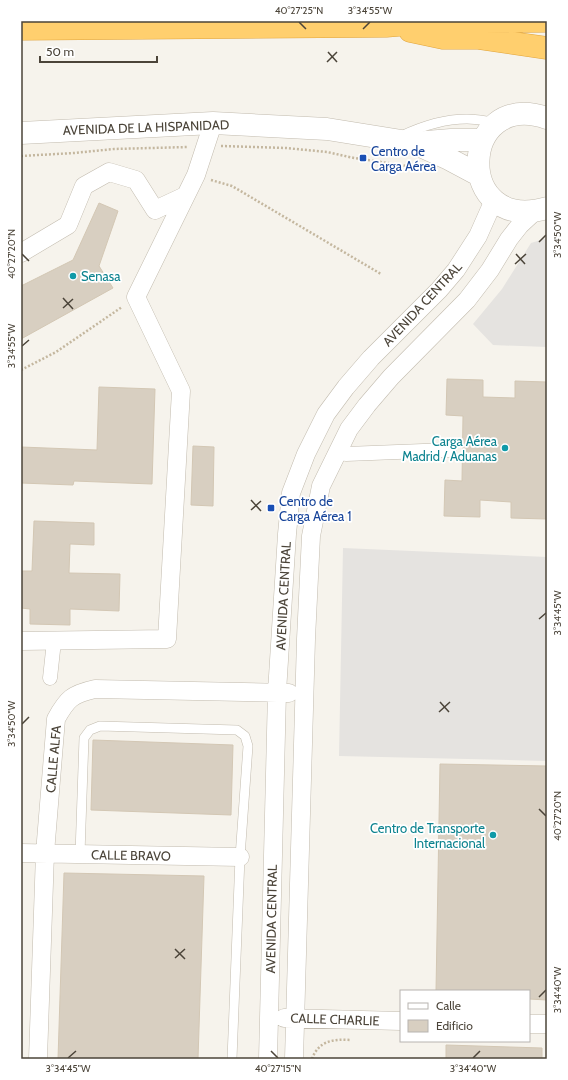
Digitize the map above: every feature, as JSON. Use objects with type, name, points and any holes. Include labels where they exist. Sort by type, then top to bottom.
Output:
[{"type":"highway","points":[[21,29],[386,26],[434,22],[547,21]]},
{"type":"highway","points":[[386,26],[443,38],[479,38],[547,48]]},
{"type":"street","points":[[540,210],[519,212],[506,208],[494,200],[485,189],[479,176],[478,164],[479,152],[483,140],[490,130],[499,122],[510,116],[523,114],[536,114],[547,118]]},
{"type":"street","points":[[21,641],[168,639],[181,391],[136,297],[196,175],[213,122]]},
{"type":"street","name":"AVENIDA DE LA HISPANIDAD","points":[[21,133],[213,122],[327,129],[404,142],[449,159],[479,176]]},
{"type":"street","name":"AVENIDA DE LA HISPANIDAD","points":[[404,142],[483,140]]},
{"type":"street","points":[[21,253],[68,225],[84,186],[110,172],[136,180],[155,210],[185,196]]},
{"type":"street","name":"AVENIDA CENTRAL","points":[[268,1059],[277,692],[291,493],[306,454],[326,414],[346,387],[371,358],[439,290],[456,270],[478,236],[494,200]]},
{"type":"street","name":"AVENIDA CENTRAL","points":[[294,1059],[301,855],[303,694],[310,536],[320,486],[349,429],[367,405],[391,377],[467,300],[490,270],[520,225],[540,210]]},
{"type":"street","points":[[346,454],[449,450]]},
{"type":"street","points":[[50,678],[54,640]]},
{"type":"street","name":"CALLE ALFA","points":[[38,1059],[45,853],[56,719],[64,704],[82,692],[95,689],[277,692],[303,694]]},
{"type":"street","name":"CALLE BRAVO","points":[[21,853],[240,857]]},
{"type":"street","name":"CALLE CHARLIE","points":[[269,1017],[400,1021]]},
{"type":"street","points":[[530,1024],[547,1024]]},
{"type":"lane","points":[[404,142],[422,126],[449,120],[468,119],[499,122]]},
{"type":"lane","points":[[80,854],[84,738],[90,730],[100,726],[237,730],[245,736],[248,746],[240,857],[232,1059]]},
{"type":"path","points":[[21,156],[114,149],[205,146],[286,148],[327,152],[354,158],[363,158],[422,168]]},
{"type":"path","points":[[196,175],[232,186],[381,274]]},
{"type":"path","points":[[21,370],[56,352],[136,297]]},
{"type":"path","points":[[312,1059],[319,1048],[327,1042],[338,1039],[351,1040]]},
{"type":"shaded area","points":[[547,238],[547,347],[493,345],[473,324],[502,289],[531,243]]},
{"type":"shaded area","points":[[343,548],[547,557],[547,761],[339,756]]},
{"type":"building","name":"Senasa","points":[[99,203],[118,211],[99,266],[113,288],[21,339],[21,286],[73,260]]},
{"type":"building","name":"Carga Aérea Madrid / Aduanas","points":[[447,379],[483,380],[483,397],[515,398],[515,381],[547,382],[547,519],[511,518],[511,502],[480,500],[480,517],[444,516],[445,480],[462,481],[463,416],[446,415]]},
{"type":"building","points":[[99,387],[155,389],[152,484],[74,481],[73,485],[21,483],[21,447],[97,450]]},
{"type":"building","points":[[193,446],[214,447],[213,506],[191,505]]},
{"type":"building","points":[[34,521],[94,523],[94,545],[70,544],[69,573],[120,574],[119,611],[70,609],[70,625],[30,624],[30,609],[21,608],[21,571],[32,571]]},
{"type":"building","points":[[93,740],[233,745],[231,815],[91,810]]},
{"type":"building","points":[[440,764],[547,766],[547,1000],[530,999],[530,990],[436,990]]},
{"type":"building","points":[[64,873],[204,876],[198,1059],[58,1059]]},
{"type":"building","points":[[446,1045],[542,1048],[542,1059],[446,1059]]},
{"type":"place","name":"Centro de Carga Aérea","points":[[363,158]]},
{"type":"place","name":"Senasa","points":[[73,276]]},
{"type":"place","name":"Carga Aérea Madrid / Aduanas","points":[[505,448]]},
{"type":"place","name":"Centro de Carga Aérea 1","points":[[271,508]]},
{"type":"place","name":"Centro de Transporte Internacional","points":[[493,835]]}]
